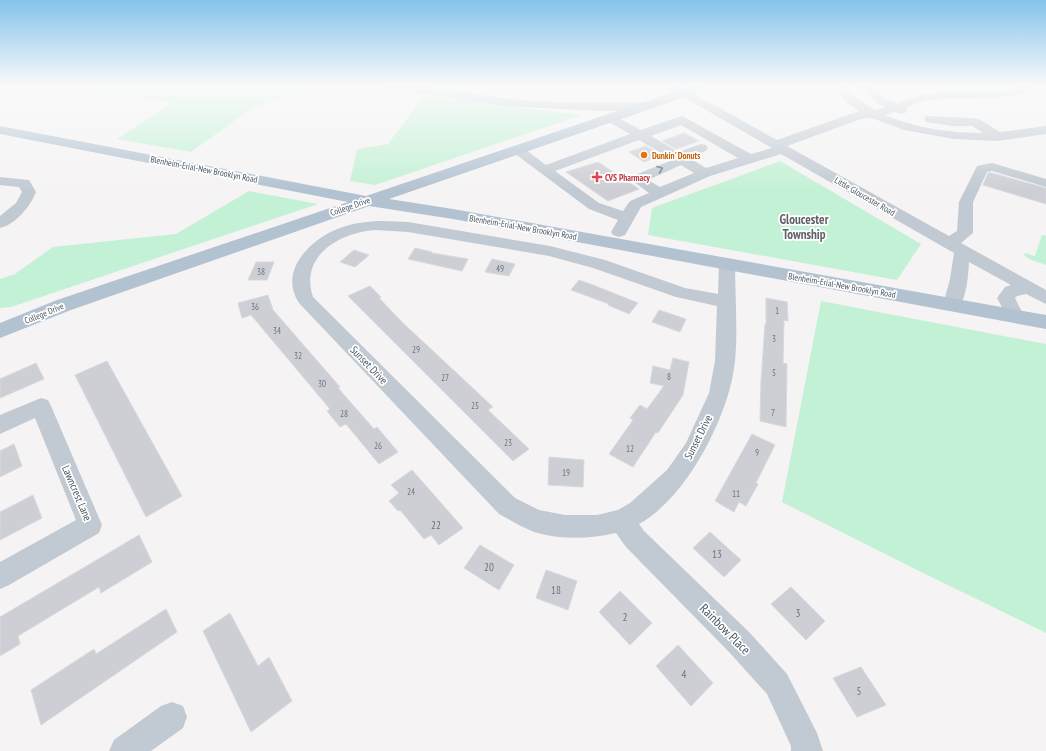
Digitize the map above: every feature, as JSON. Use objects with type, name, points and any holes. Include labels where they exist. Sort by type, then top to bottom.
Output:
[{"type":"main road","name":"College Drive","points":[[0,331],[64,305],[601,121]]},
{"type":"main road","name":"Blenheim-Erial-New Brooklyn Road","points":[[0,130],[367,200],[601,241],[623,239],[727,264],[1046,322]]},
{"type":"main road","points":[[433,178],[422,186],[419,191],[420,196],[433,207],[453,214]]},
{"type":"main road","points":[[279,183],[301,191],[309,197],[313,204],[310,210],[291,226]]},
{"type":"street","points":[[615,121],[705,173]]},
{"type":"street","points":[[544,170],[679,121]]},
{"type":"street","points":[[683,121],[709,145],[749,159]]},
{"type":"street","name":"Little Gloucester Road","points":[[733,121],[1046,298]]},
{"type":"street","points":[[623,239],[627,218],[635,204],[705,173],[823,133],[870,121]]},
{"type":"street","points":[[890,121],[921,130],[960,137],[998,136],[1046,130]]},
{"type":"street","points":[[957,121],[975,122],[998,136]]},
{"type":"street","points":[[677,157],[709,145]]},
{"type":"street","points":[[517,150],[594,206],[627,218]]},
{"type":"street","points":[[659,193],[637,179],[676,163],[677,157]]},
{"type":"street","points":[[952,305],[959,279],[956,247],[965,234],[966,202],[982,169],[992,167],[1046,183]]},
{"type":"street","points":[[0,181],[24,183],[29,192],[27,199],[20,207],[0,223]]},
{"type":"street","name":"Sunset Drive","points":[[726,302],[682,292],[599,264],[550,251],[408,227],[385,225],[370,226],[337,234],[320,246],[303,265],[300,282],[301,290],[305,299],[507,506],[536,521],[565,526],[597,526],[622,520],[639,511],[675,477],[694,449],[719,393],[725,361],[727,264]]},
{"type":"street","points":[[1016,316],[1006,298],[1011,292],[1029,288]]},
{"type":"street","name":"Lawncrest Lane","points":[[0,425],[41,406],[90,525],[0,576]]},
{"type":"street","name":"Rainbow Place","points":[[622,520],[635,539],[740,643],[777,684],[806,744],[807,751]]},
{"type":"street","points":[[125,751],[172,717]]},
{"type":"green space","points":[[144,121],[234,121],[191,152],[117,139]]},
{"type":"green space","points":[[405,121],[564,121],[375,185],[350,181],[357,149],[388,144]]},
{"type":"green space","points":[[780,161],[921,244],[897,280],[648,235],[652,208]]},
{"type":"green space","points":[[249,191],[318,204],[11,307],[0,308],[0,279],[15,274],[53,247],[176,234]]},
{"type":"green space","points":[[1042,235],[1046,236],[1046,265],[1029,259],[1024,255],[1025,253],[1035,256]]},
{"type":"green space","points":[[821,301],[1046,344],[1046,633],[782,502]]},
{"type":"building","points":[[684,133],[699,141],[676,149],[662,141]]},
{"type":"building","name":"Dunkin' Donuts","points":[[646,146],[662,155],[644,162],[629,152]]},
{"type":"building","name":"CVS Pharmacy","points":[[598,162],[639,189],[608,201],[566,172]]},
{"type":"building","points":[[988,173],[1046,188],[1046,204],[983,185]]},
{"type":"building","points":[[415,248],[432,253],[468,259],[462,271],[408,259]]},
{"type":"building","points":[[354,250],[369,255],[355,267],[340,262]]},
{"type":"building","points":[[492,259],[515,264],[509,276],[485,272]]},
{"type":"building","points":[[256,262],[274,262],[267,280],[248,280]]},
{"type":"building","points":[[579,280],[638,303],[629,314],[608,305],[609,304],[571,290]]},
{"type":"building","points":[[370,286],[381,297],[379,298],[403,323],[493,407],[488,410],[529,449],[513,461],[348,296]]},
{"type":"building","points":[[268,295],[273,310],[340,387],[338,388],[374,429],[377,427],[398,452],[379,464],[346,424],[340,427],[327,411],[330,409],[251,315],[242,318],[238,303]]},
{"type":"building","points":[[766,298],[787,302],[788,321],[784,320],[783,363],[787,364],[786,427],[760,421],[761,381],[765,324],[766,325]]},
{"type":"building","points":[[659,310],[686,319],[680,332],[652,322]]},
{"type":"building","points":[[673,358],[689,362],[683,395],[633,467],[609,454],[633,420],[630,418],[640,405],[647,409],[664,386],[650,383],[653,366],[670,370]]},
{"type":"building","points":[[107,361],[182,496],[146,517],[75,375]]},
{"type":"building","points":[[36,363],[44,379],[0,398],[0,379]]},
{"type":"building","points":[[752,434],[775,445],[756,483],[758,484],[746,506],[739,502],[734,512],[715,501]]},
{"type":"building","points":[[14,444],[22,466],[0,477],[0,451]]},
{"type":"building","points":[[549,457],[584,460],[583,487],[548,485]]},
{"type":"building","points":[[412,470],[463,528],[439,545],[431,535],[424,539],[400,510],[398,511],[389,501],[399,493],[391,485]]},
{"type":"building","points":[[33,495],[42,518],[0,540],[0,512]]},
{"type":"building","points":[[710,532],[741,560],[724,577],[693,548]]},
{"type":"building","points":[[139,535],[152,562],[101,593],[99,587],[18,636],[20,644],[0,656],[0,617]]},
{"type":"building","points":[[480,545],[514,565],[499,590],[464,568]]},
{"type":"building","points":[[546,570],[577,581],[568,610],[536,598]]},
{"type":"building","points":[[791,587],[825,621],[806,640],[771,604]]},
{"type":"building","points":[[620,591],[652,623],[630,645],[599,612]]},
{"type":"building","points":[[166,609],[177,632],[41,725],[31,690],[94,649],[96,654]]},
{"type":"building","points":[[230,613],[258,666],[269,657],[292,701],[251,732],[203,631]]},
{"type":"building","points":[[678,645],[713,683],[691,706],[656,666]]},
{"type":"building","points":[[861,667],[886,705],[857,717],[833,678]]},
{"type":"place","name":"Dunkin' Donuts","points":[[644,155]]},
{"type":"place","name":"CVS Pharmacy","points":[[597,177]]},
{"type":"district","name":"Gloucester Township","points":[[804,226]]}]
